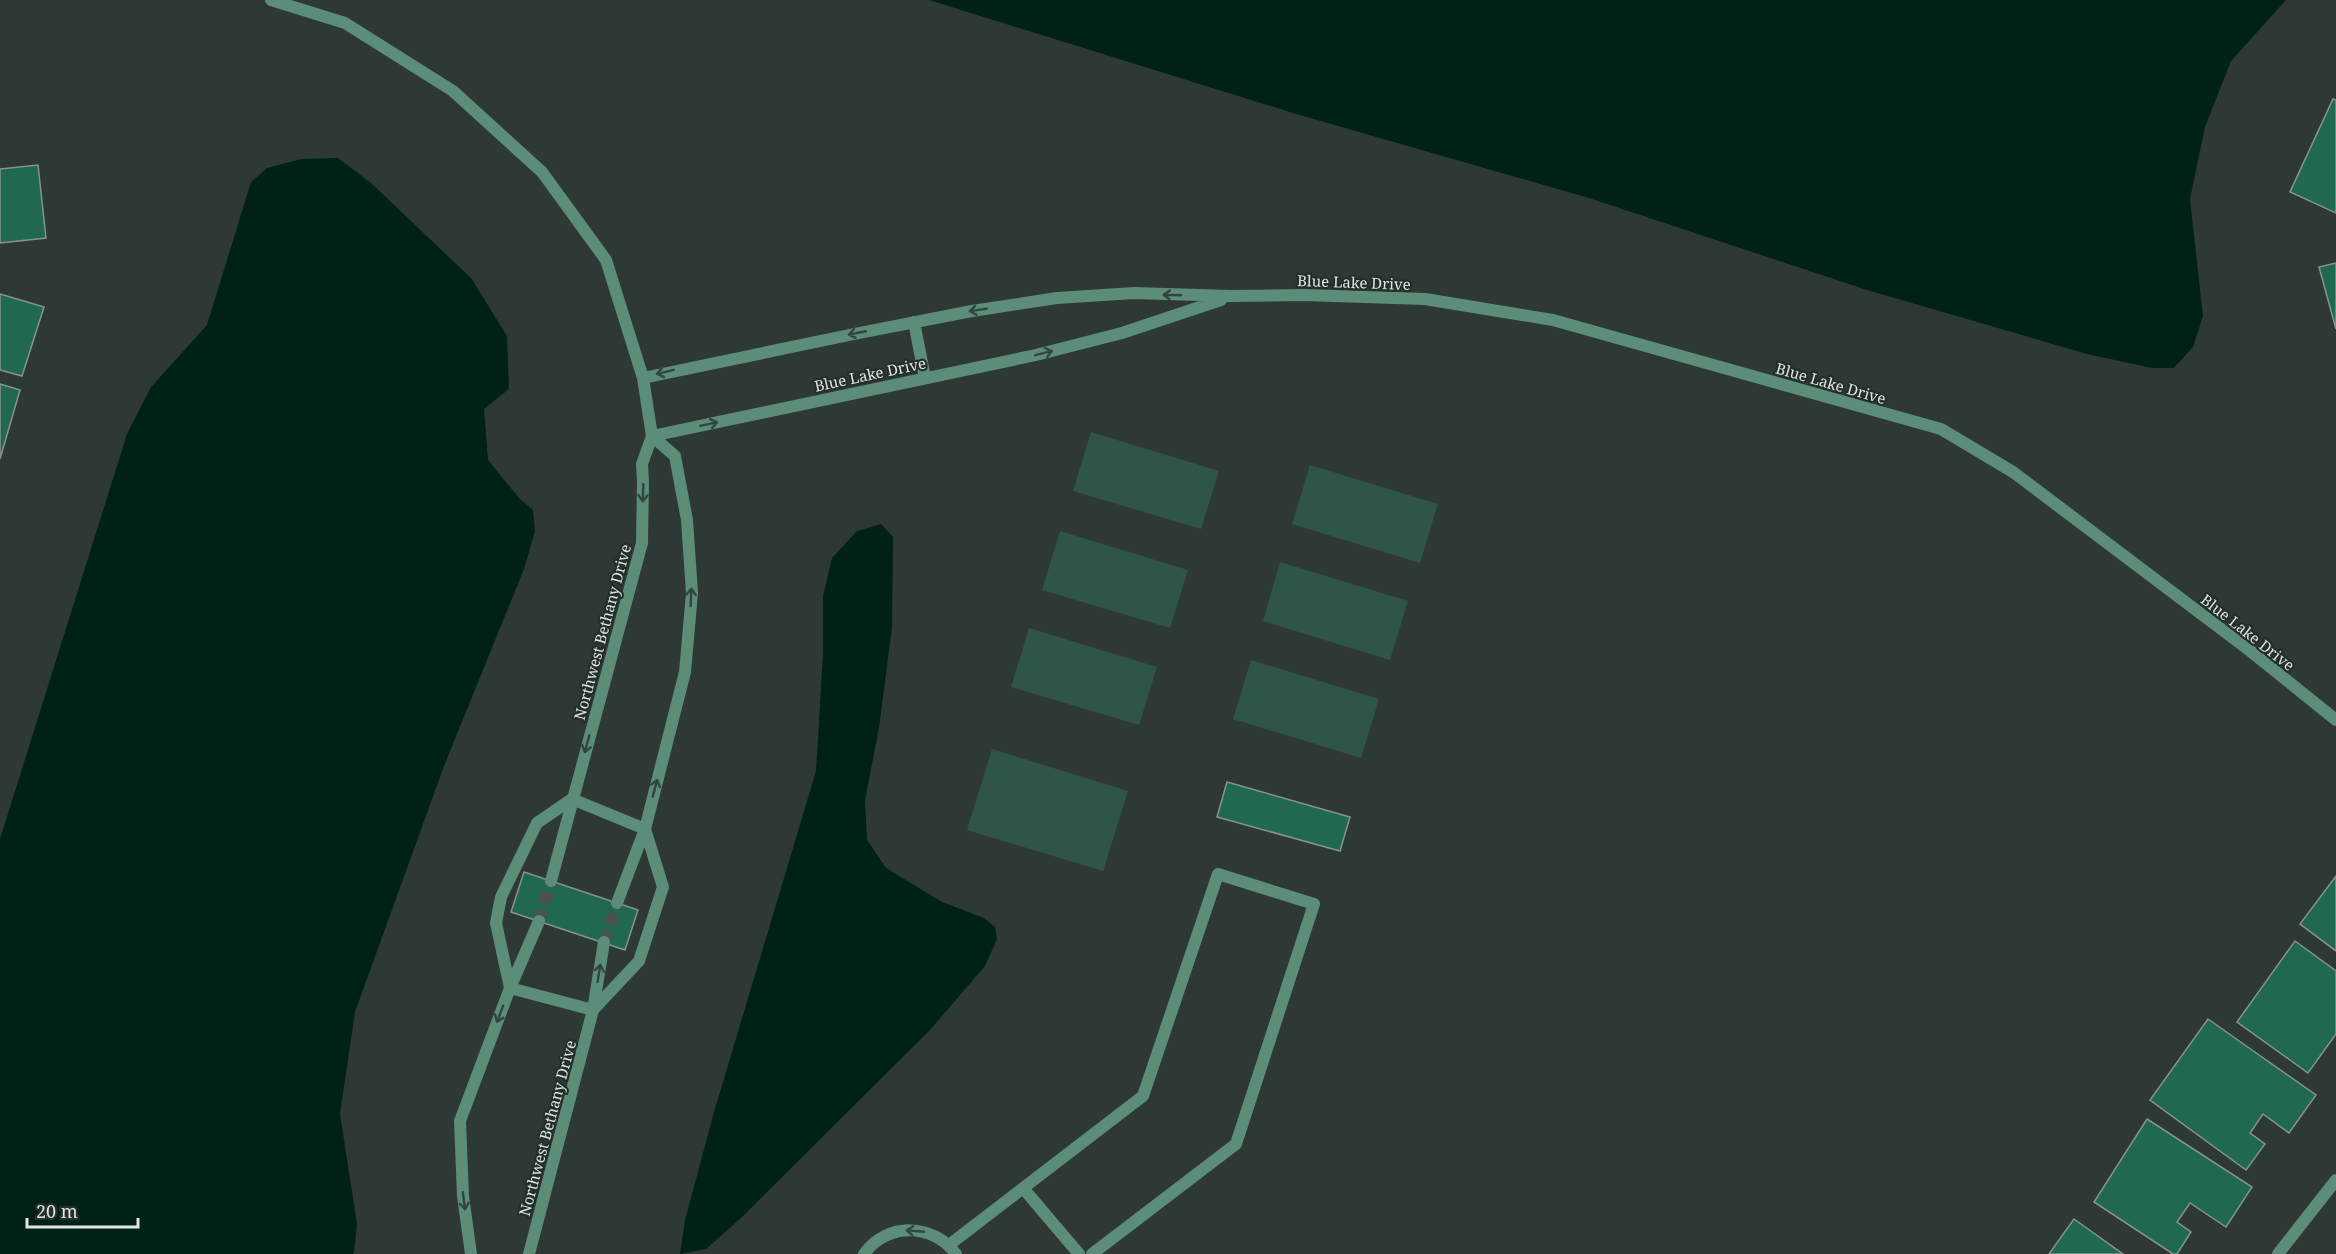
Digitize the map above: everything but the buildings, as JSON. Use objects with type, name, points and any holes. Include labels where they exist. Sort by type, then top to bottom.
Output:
[{"type":"street","name":"Northwest Bethany Drive","points":[[271,0],[345,23],[453,91],[542,172],[606,260],[643,378],[652,436],[642,464],[644,482],[642,543],[551,881]]},
{"type":"street","name":"Blue Lake Drive","points":[[643,378],[914,322],[1057,298],[1134,293],[1230,297],[1304,295],[1425,300],[1553,320],[1941,429],[2013,472],[2249,650],[2336,720]]},
{"type":"street","name":"Blue Lake Drive","points":[[652,436],[1036,355],[1122,333],[1230,297]]},
{"type":"street","points":[[914,322],[925,378]]},
{"type":"street","points":[[617,903],[645,829],[686,672],[692,593],[687,520],[675,456],[652,436]]},
{"type":"street","points":[[510,988],[496,923],[501,897],[537,823],[572,799],[645,829]]},
{"type":"street","name":"Northwest Bethany Drive","points":[[593,1010],[639,961],[663,887],[645,829]]},
{"type":"street","points":[[864,1254],[883,1236],[900,1230],[917,1230],[935,1235],[952,1249],[1023,1188],[1143,1096],[1218,874],[1314,904],[1236,1144],[1092,1254]]},
{"type":"street","points":[[471,1254],[463,1196],[460,1121],[510,988],[539,921]]},
{"type":"street","name":"Northwest Bethany Drive","points":[[529,1254],[593,1010],[603,942]]},
{"type":"street","points":[[510,988],[593,1010]]},
{"type":"street","points":[[2278,1254],[2336,1180]]},
{"type":"street","points":[[1023,1188],[1079,1254]]},
{"type":"shaded area","points":[[929,0],[2286,0],[2231,61],[2205,127],[2190,199],[2203,316],[2193,347],[2174,368],[2152,368],[2087,354],[1867,290],[1589,198],[1293,113]]},
{"type":"shaded area","points":[[338,158],[371,183],[471,278],[507,336],[509,389],[484,409],[488,460],[519,498],[533,510],[535,531],[524,569],[444,766],[355,1012],[340,1114],[357,1224],[354,1251],[353,1254],[0,1254],[0,839],[127,434],[151,387],[207,325],[251,182],[267,168],[301,159]]},
{"type":"shaded area","points":[[1091,432],[1219,471],[1201,529],[1073,491]]},
{"type":"shaded area","points":[[1310,465],[1438,504],[1420,563],[1292,524]]},
{"type":"shaded area","points":[[881,524],[893,537],[892,627],[879,728],[865,800],[867,840],[886,868],[942,902],[984,918],[995,927],[997,939],[985,966],[930,1030],[741,1218],[706,1249],[680,1254],[685,1220],[714,1112],[816,771],[823,654],[823,596],[832,558],[857,531]]},
{"type":"shaded area","points":[[1060,531],[1188,570],[1170,628],[1042,590]]},
{"type":"shaded area","points":[[1280,562],[1408,601],[1390,660],[1263,621]]},
{"type":"shaded area","points":[[1029,628],[1157,667],[1139,725],[1011,687]]},
{"type":"shaded area","points":[[1251,660],[1379,699],[1361,758],[1233,719]]},
{"type":"shaded area","points":[[992,749],[1128,791],[1103,871],[967,830]]},
{"type":"tunnel","points":[[539,921],[551,881]]},
{"type":"tunnel","points":[[604,942],[617,903]]}]
